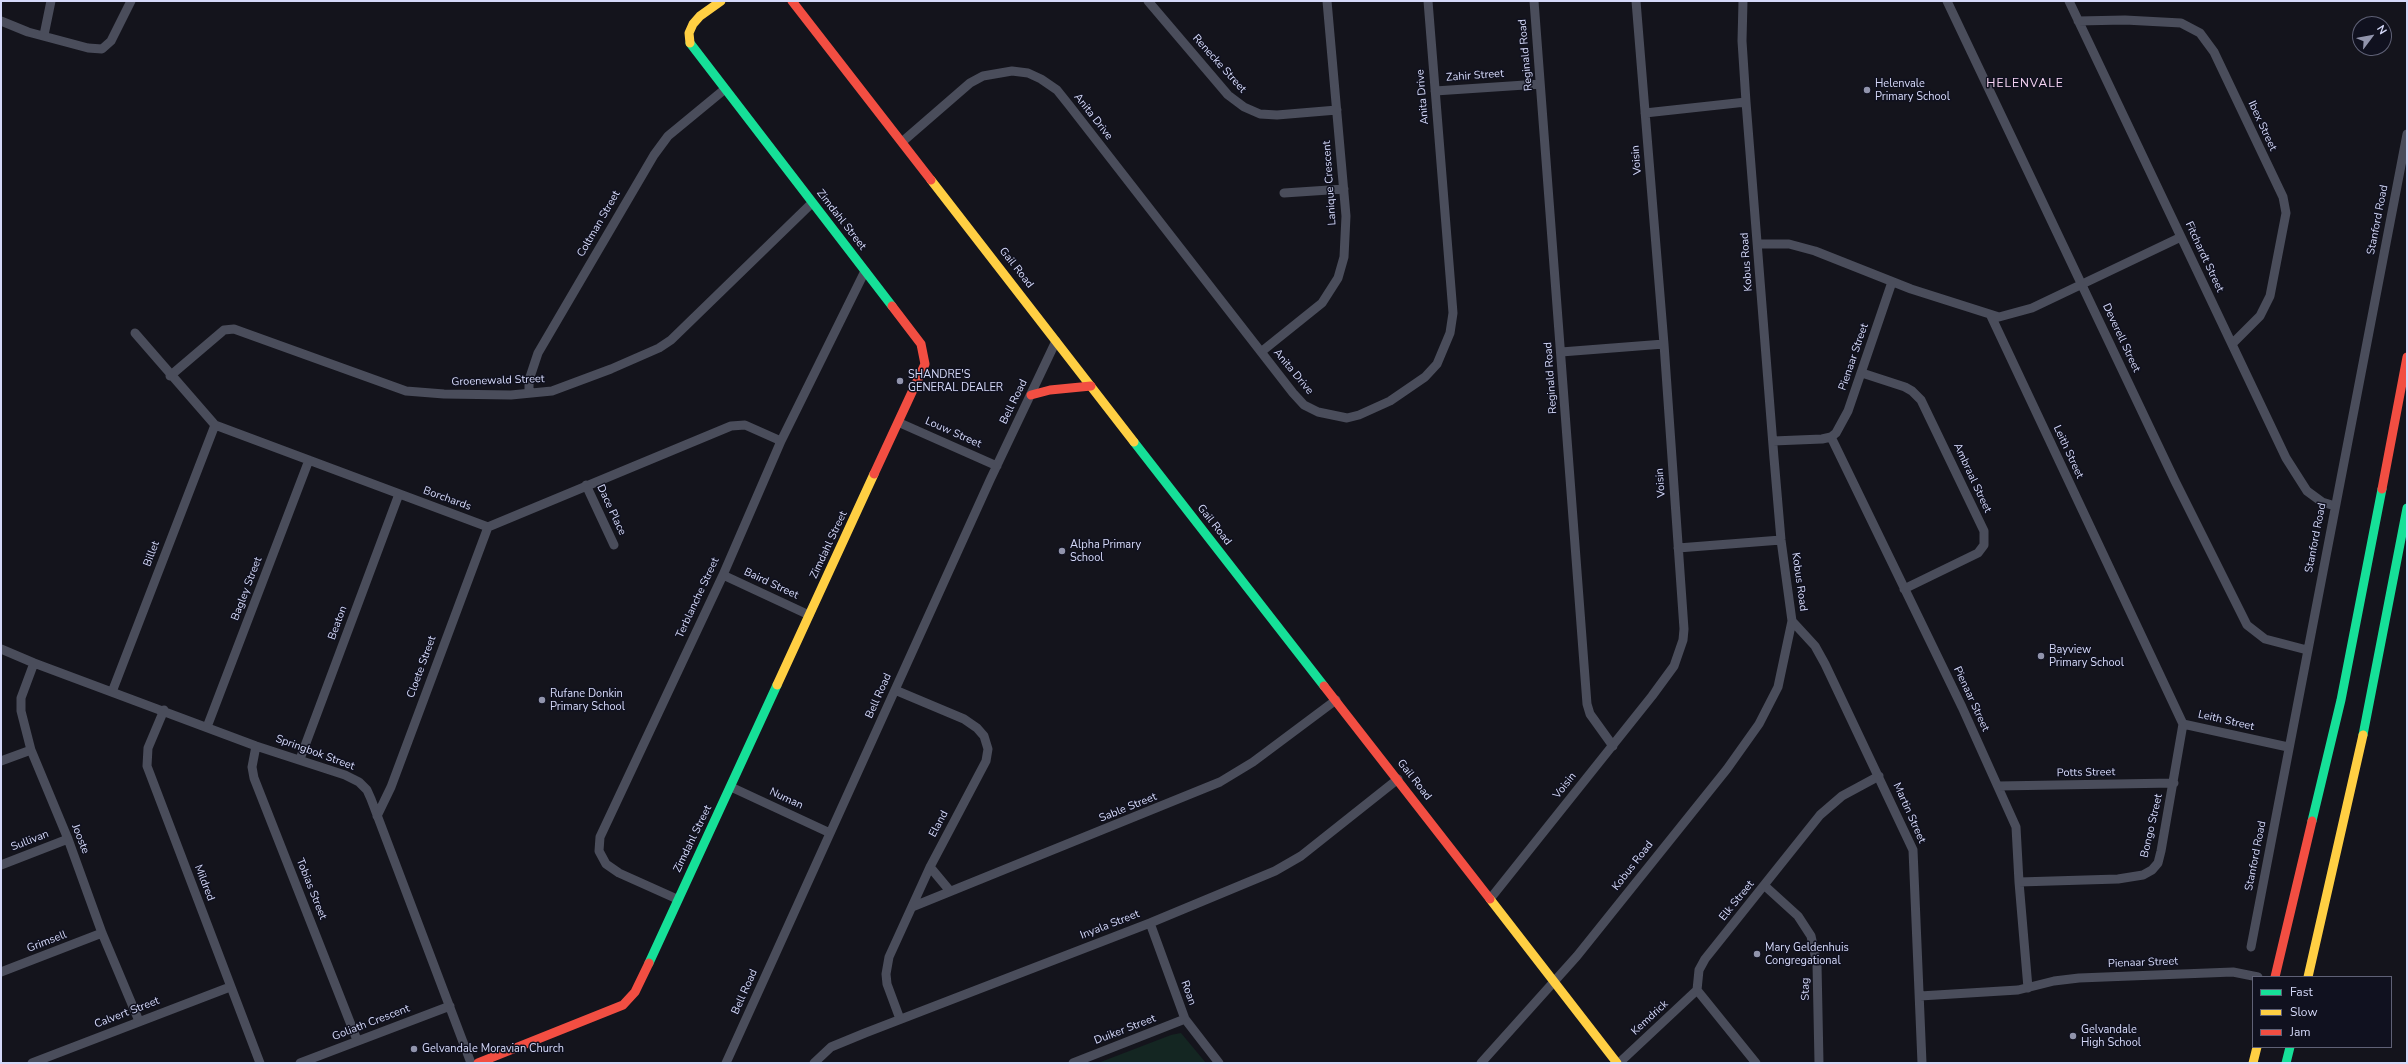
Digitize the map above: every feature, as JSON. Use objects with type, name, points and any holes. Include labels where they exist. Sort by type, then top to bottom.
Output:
[{"type":"street","points":[[44,35],[51,1]]},
{"type":"street","points":[[1,21],[28,32],[44,35],[88,48],[102,49],[111,41],[131,1]]},
{"type":"street","name":"Zimdahl Street","points":[[478,1063],[623,1005],[635,992],[731,787],[809,615],[900,423],[925,364],[921,344],[690,44],[689,33],[700,16],[721,1]]},
{"type":"street","name":"Gail Road","points":[[792,1],[1618,1063]]},
{"type":"street","name":"Renecke Street","points":[[1148,1],[1228,95],[1244,107],[1260,114],[1277,115],[1337,110]]},
{"type":"street","name":"Lanique Crescent","points":[[1261,352],[1322,303],[1338,278],[1344,257],[1346,216],[1327,1]]},
{"type":"street","name":"Anita Drive","points":[[902,142],[970,83],[983,76],[1012,71],[1028,73],[1041,79],[1057,90],[1304,405],[1331,416],[1347,418],[1359,415],[1390,401],[1416,385],[1437,364],[1450,333],[1453,313],[1428,1]]},
{"type":"street","name":"Reginald Road","points":[[1534,1],[1587,704],[1590,714],[1613,746]]},
{"type":"street","name":"Voisin","points":[[1490,899],[1613,746],[1670,672],[1679,657],[1684,629],[1664,344],[1636,1]]},
{"type":"street","name":"Kobus Road","points":[[1481,1063],[1555,982],[1722,775],[1759,724],[1778,687],[1792,621],[1781,540],[1746,102],[1742,41],[1743,1]]},
{"type":"street","name":"Deverell Street","points":[[1947,1],[2247,625],[2265,639],[2307,650]]},
{"type":"street","name":"Fitchardt Street","points":[[2069,1],[2286,458],[2302,486],[2322,502],[2335,506]]},
{"type":"street","name":"Ibex Street","points":[[2078,21],[2146,20],[2181,23],[2200,33],[2214,52],[2286,207],[2286,219],[2270,296],[2260,316],[2232,344]]},
{"type":"street","name":"Zahir Street","points":[[1435,91],[1540,84]]},
{"type":"street","name":"Coltman Street","points":[[529,393],[530,373],[538,353],[654,155],[668,136],[725,89]]},
{"type":"street","points":[[1644,113],[1746,102]]},
{"type":"street","name":"Stanford Road","points":[[2251,947],[2407,134]]},
{"type":"street","points":[[1284,193],[1344,189]]},
{"type":"street","name":"Groenewald Street","points":[[170,376],[224,330],[234,329],[406,391],[444,394],[529,393],[552,390],[611,369],[659,348],[687,326],[812,203]]},
{"type":"street","points":[[1758,244],[1789,244],[1808,249],[1892,282],[1991,316],[2006,317],[2025,311],[2181,237]]},
{"type":"street","name":"Terblanche Street","points":[[678,900],[611,868],[601,856],[598,845],[600,837],[723,575],[781,441],[865,271]]},
{"type":"street","name":"Pienaar Street","points":[[1892,282],[1848,411],[1839,428],[1831,437],[1962,707],[2016,827],[2028,988]]},
{"type":"street","name":"Leith Street","points":[[1991,316],[2183,724],[2288,748]]},
{"type":"street","name":"Borchards","points":[[135,333],[170,376],[215,425],[488,527]]},
{"type":"street","name":"Bell Road","points":[[726,1063],[997,466],[1056,341]]},
{"type":"street","points":[[1561,352],[1664,344]]},
{"type":"street","points":[[2275,976],[2342,700],[2407,356]]},
{"type":"street","name":"Ambraal Street","points":[[1862,373],[1905,387],[1912,391],[1921,400],[1984,531],[1984,545],[1978,553],[1904,589]]},
{"type":"street","points":[[1031,395],[1050,390],[1091,386]]},
{"type":"street","name":"Louw Street","points":[[900,423],[997,466]]},
{"type":"street","name":"Billet","points":[[112,692],[215,425]]},
{"type":"street","points":[[488,527],[731,426],[745,426],[781,441]]},
{"type":"street","points":[[1773,441],[1831,437]]},
{"type":"street","name":"Bagley Street","points":[[207,727],[309,460]]},
{"type":"street","name":"Dace Place","points":[[586,486],[614,545]]},
{"type":"street","name":"Beaton","points":[[300,760],[399,494]]},
{"type":"street","points":[[2308,976],[2368,709],[2407,508]]},
{"type":"street","name":"Cloete Street","points":[[377,816],[391,787],[488,527]]},
{"type":"street","points":[[1678,548],[1781,540]]},
{"type":"street","name":"Baird Street","points":[[723,575],[809,615]]},
{"type":"street","name":"Martin Street","points":[[1792,621],[1820,654],[1879,776],[1914,854],[1922,1063]]},
{"type":"street","name":"Springbok Street","points":[[1,648],[34,663],[164,710],[256,746],[345,775],[359,782],[367,790],[471,1063]]},
{"type":"street","name":"Jooste","points":[[34,663],[21,698],[21,711],[31,750],[68,839],[102,933],[139,1021]]},
{"type":"street","name":"Eland","points":[[895,690],[964,719],[977,728],[988,744],[986,761],[930,867],[886,966],[887,984],[900,1019]]},
{"type":"street","name":"Sable Street","points":[[912,907],[1199,792],[1225,780],[1253,762],[1336,700]]},
{"type":"street","name":"Mildred","points":[[164,710],[148,748],[147,766],[260,1063]]},
{"type":"street","name":"Bongo Street","points":[[2019,882],[2118,879],[2148,874],[2158,863],[2174,783],[2183,724]]},
{"type":"street","name":"Tobias Street","points":[[256,746],[252,768],[254,778],[357,1040]]},
{"type":"street","points":[[1,761],[31,750]]},
{"type":"street","name":"Elk Street","points":[[1697,990],[1699,970],[1705,960],[1828,807],[1842,796],[1879,776]]},
{"type":"street","name":"Inyala Street","points":[[814,1063],[831,1047],[1150,923],[1257,879],[1289,863],[1398,779]]},
{"type":"street","name":"Potts Street","points":[[1998,786],[2174,783]]},
{"type":"street","name":"Numan","points":[[731,787],[830,833]]},
{"type":"street","name":"Sullivan","points":[[1,865],[68,839]]},
{"type":"street","points":[[930,867],[950,891]]},
{"type":"street","name":"Stag","points":[[1765,886],[1798,916],[1812,936],[1817,964],[1819,1063]]},
{"type":"street","name":"Roan","points":[[1150,923],[1185,1019],[1219,1063]]},
{"type":"street","name":"Grimsell","points":[[1,972],[102,933]]},
{"type":"street","name":"Pienaar Street","points":[[1920,996],[2028,988],[2054,981],[2079,978],[2233,972],[2253,976]]},
{"type":"street","name":"Calvert Street","points":[[32,1063],[230,987]]},
{"type":"street","points":[[1697,990],[1756,1063]]},
{"type":"street","name":"Kemdrick","points":[[1618,1063],[1697,990]]},
{"type":"street","name":"Goliath Crescent","points":[[300,1063],[357,1040],[450,1006]]},
{"type":"street","name":"Duiker Street","points":[[1073,1063],[1185,1019]]},
{"type":"street","points":[[2253,1063],[2257,1048]]},
{"type":"street","points":[[2286,1063],[2290,1048]]},
{"type":"green space","points":[[1181,1033],[1206,1063],[1098,1063],[1171,1035]]},
{"type":"traffic: fast","points":[[690,43],[892,306]]},
{"type":"traffic: fast","points":[[1134,442],[1324,686]]},
{"type":"traffic: fast","points":[[2312,821],[2341,700],[2382,489]]},
{"type":"traffic: fast","points":[[2363,735],[2407,508]]},
{"type":"traffic: fast","points":[[649,963],[777,685]]},
{"type":"traffic: fast","points":[[2286,1063],[2290,1048]]},
{"type":"traffic: slow","points":[[690,43],[689,33],[693,24],[700,16],[721,1]]},
{"type":"traffic: slow","points":[[931,180],[1134,442]]},
{"type":"traffic: slow","points":[[777,685],[874,474]]},
{"type":"traffic: slow","points":[[2308,976],[2363,735]]},
{"type":"traffic: slow","points":[[1490,899],[1617,1063]]},
{"type":"traffic: slow","points":[[2253,1063],[2257,1048]]},
{"type":"traffic: jam","points":[[792,1],[931,180]]},
{"type":"traffic: jam","points":[[874,474],[925,364],[921,344],[892,306]]},
{"type":"traffic: jam","points":[[2382,489],[2407,357]]},
{"type":"traffic: jam","points":[[1031,395],[1050,390],[1091,386]]},
{"type":"traffic: jam","points":[[1324,686],[1490,899]]},
{"type":"traffic: jam","points":[[2275,976],[2312,821]]},
{"type":"traffic: jam","points":[[478,1063],[623,1005],[635,992],[649,963]]},
{"type":"place","name":"Helenvale Primary School","points":[[1867,90]]},
{"type":"place","name":"SHANDRE'S GENERAL DEALER","points":[[900,381]]},
{"type":"place","name":"Alpha Primary School","points":[[1062,551]]},
{"type":"place","name":"Bayview Primary School","points":[[2041,656]]},
{"type":"place","name":"Rufane Donkin Primary School","points":[[542,700]]},
{"type":"place","name":"Mary Geldenhuis Congregational","points":[[1757,954]]},
{"type":"place","name":"Gelvandale High School","points":[[2073,1036]]},
{"type":"place","name":"Gelvandale Moravian Church","points":[[414,1049]]},
{"type":"district","name":"HELENVALE","points":[[2025,84]]}]
